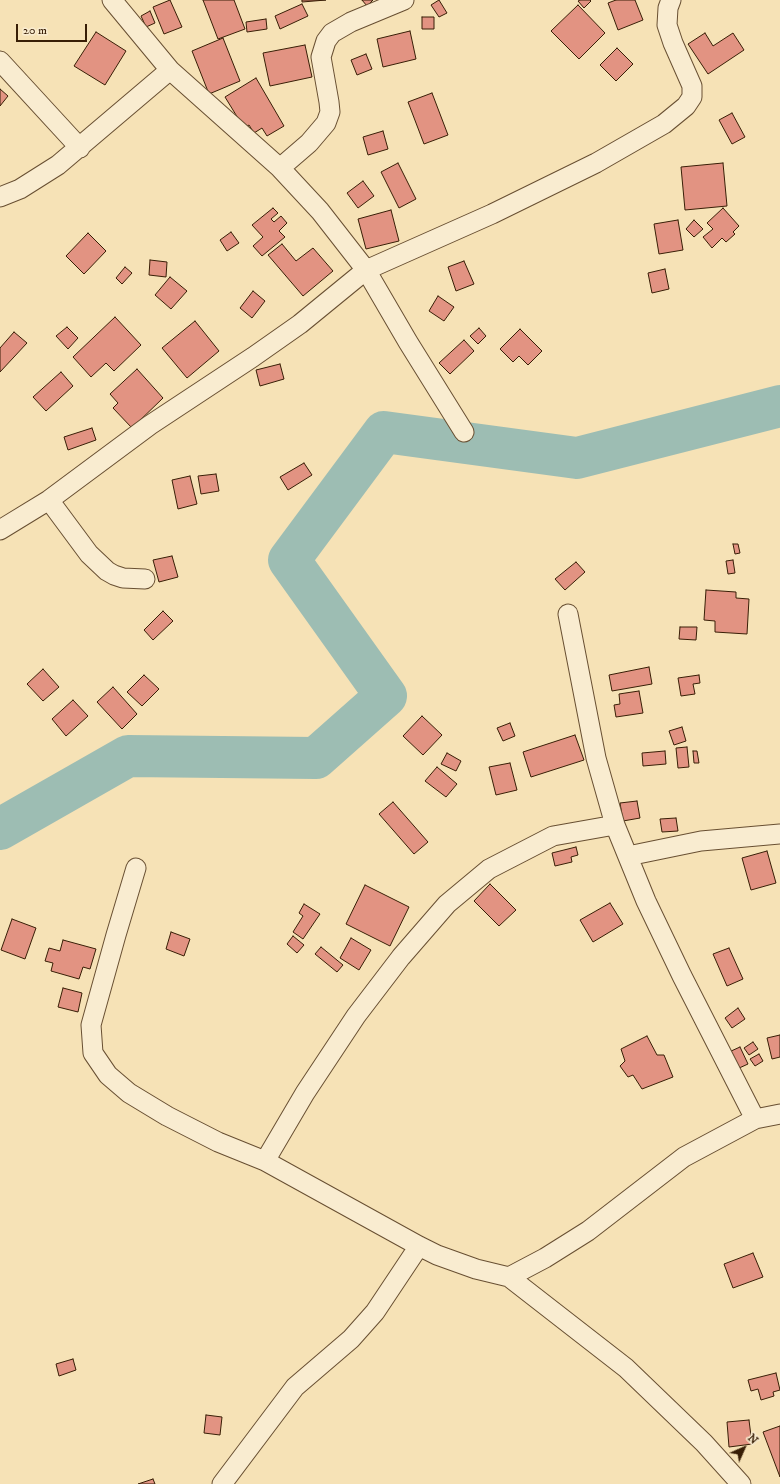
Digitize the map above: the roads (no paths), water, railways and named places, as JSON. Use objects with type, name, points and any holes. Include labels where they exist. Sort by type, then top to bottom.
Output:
[{"type":"street","points":[[112,0],[170,70],[280,168],[320,211],[366,270],[408,342],[464,432]]},
{"type":"street","points":[[280,168],[309,143],[326,123],[330,112],[321,57],[322,50],[329,37],[332,33],[351,22],[404,0]]},
{"type":"street","points":[[0,530],[49,500],[150,425],[300,324],[366,270],[492,214],[596,163],[664,124],[686,106],[692,97],[692,86],[673,43],[667,25],[668,8],[671,0]]},
{"type":"street","points":[[0,61],[80,148]]},
{"type":"street","points":[[0,197],[20,189],[58,165],[80,148],[170,70]]},
{"type":"street","points":[[49,500],[89,554],[107,571],[123,578],[145,579]]},
{"type":"street","points":[[568,614],[596,758],[615,825],[646,901],[755,1119]]},
{"type":"street","points":[[265,1161],[305,1093],[356,1016],[401,957],[448,904],[489,869],[553,836],[615,825]]},
{"type":"street","points":[[628,856],[701,841],[780,834]]},
{"type":"street","points":[[136,868],[91,1025],[93,1053],[108,1075],[129,1093],[167,1116],[218,1142],[265,1161],[419,1246],[476,1269],[509,1277],[626,1368],[704,1444],[741,1484]]},
{"type":"street","points":[[509,1277],[545,1258],[588,1231],[684,1157],[755,1119],[780,1114]]},
{"type":"street","points":[[222,1484],[295,1387],[351,1339],[375,1312],[419,1246]]},
{"type":"waterway","points":[[0,829],[128,756],[316,758],[386,696],[289,560],[384,432],[577,458],[780,406]]}]
